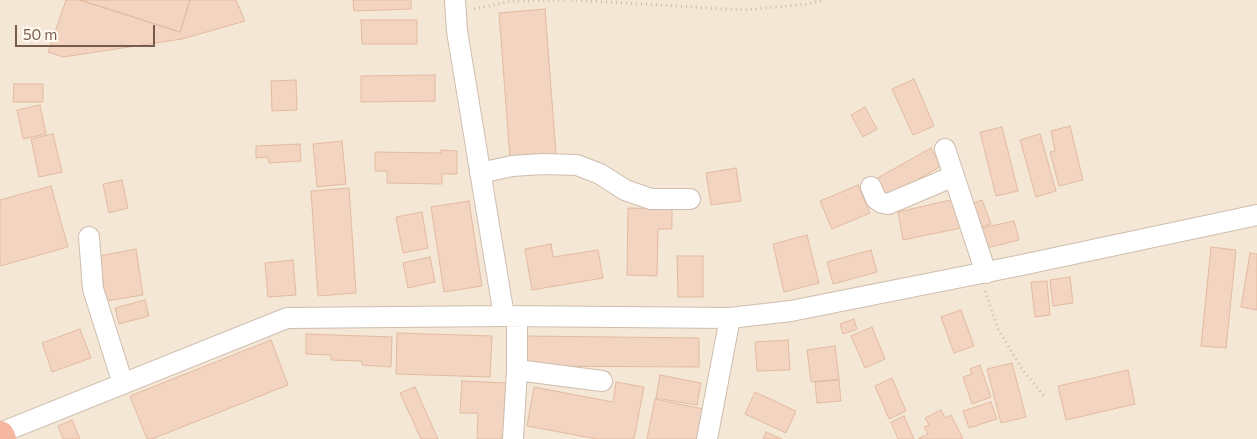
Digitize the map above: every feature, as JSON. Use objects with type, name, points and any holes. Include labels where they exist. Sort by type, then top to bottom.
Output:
[{"type":"highway","points":[[0,434],[2,439]]},
{"type":"street","points":[[456,7],[457,31],[480,174],[510,316],[517,370],[513,439]]},
{"type":"street","points":[[945,149],[982,273]]},
{"type":"street","points":[[480,174],[512,166],[544,164],[577,165],[600,174],[625,190],[651,199],[690,199]]},
{"type":"street","points":[[871,187],[876,199],[888,204],[954,176]]},
{"type":"street","points":[[0,434],[287,318],[510,316],[730,318],[791,311],[1257,215]]},
{"type":"street","points":[[89,237],[93,289],[123,384]]},
{"type":"street","points":[[708,439],[730,318]]},
{"type":"street","points":[[517,370],[602,382]]},
{"type":"path","points":[[456,7],[513,1],[565,0]]},
{"type":"path","points":[[571,0],[744,10],[808,4],[824,0]]},
{"type":"path","points":[[982,273],[998,328],[1022,369],[1044,396]]},
{"type":"shaded area","points":[[0,0],[1257,0],[1257,439],[0,439]]},
{"type":"building","points":[[66,0],[80,0],[180,32],[190,0],[236,0],[245,21],[182,39],[63,57],[48,52]]},
{"type":"building","points":[[80,0],[190,0],[180,32]]},
{"type":"building","points":[[353,0],[411,0],[411,9],[354,11]]},
{"type":"building","points":[[545,9],[556,154],[510,158],[499,13]]},
{"type":"building","points":[[361,20],[417,20],[417,44],[362,44]]},
{"type":"building","points":[[435,75],[435,101],[361,102],[361,76]]},
{"type":"building","points":[[914,79],[934,126],[913,135],[892,89]]},
{"type":"building","points":[[296,80],[297,110],[272,111],[271,81]]},
{"type":"building","points":[[14,84],[43,84],[43,102],[13,102]]},
{"type":"building","points":[[40,105],[46,134],[23,139],[17,110]]},
{"type":"building","points":[[865,107],[877,129],[863,137],[851,115]]},
{"type":"building","points":[[1070,126],[1083,180],[1059,186],[1050,152],[1055,151],[1051,131]]},
{"type":"building","points":[[1002,127],[1018,191],[996,196],[980,132]]},
{"type":"building","points":[[53,134],[62,172],[39,177],[31,139]]},
{"type":"building","points":[[1040,134],[1056,191],[1036,197],[1020,140]]},
{"type":"building","points":[[342,141],[346,184],[317,187],[313,144]]},
{"type":"building","points":[[300,144],[301,161],[269,163],[268,157],[256,158],[256,146]]},
{"type":"building","points":[[931,148],[941,166],[883,200],[872,181]]},
{"type":"building","points":[[441,150],[457,151],[457,174],[442,174],[442,184],[387,183],[387,171],[375,171],[375,152],[441,153]]},
{"type":"building","points":[[736,168],[741,201],[711,205],[706,173]]},
{"type":"building","points":[[122,180],[128,208],[109,213],[103,184]]},
{"type":"building","points":[[858,185],[870,213],[832,229],[820,201]]},
{"type":"building","points":[[51,186],[68,247],[0,266],[0,200]]},
{"type":"building","points":[[349,188],[356,293],[318,296],[311,191]]},
{"type":"building","points":[[955,199],[961,228],[903,240],[898,212]]},
{"type":"building","points":[[982,200],[991,224],[979,228],[971,204]]},
{"type":"building","points":[[469,201],[482,286],[444,292],[431,207]]},
{"type":"building","points":[[628,208],[672,209],[672,229],[658,229],[657,276],[627,275]]},
{"type":"building","points":[[422,212],[428,248],[403,253],[396,217]]},
{"type":"building","points":[[1014,221],[1019,240],[987,248],[982,228]]},
{"type":"building","points":[[807,235],[819,283],[784,292],[773,244]]},
{"type":"building","points":[[551,244],[553,257],[598,250],[603,278],[532,290],[525,249]]},
{"type":"building","points":[[1211,247],[1236,250],[1226,348],[1201,346]]},
{"type":"building","points":[[136,249],[143,295],[106,301],[99,256]]},
{"type":"building","points":[[871,250],[877,272],[833,284],[827,262]]},
{"type":"building","points":[[1250,253],[1257,254],[1257,310],[1241,307]]},
{"type":"building","points":[[677,256],[703,256],[703,297],[678,297]]},
{"type":"building","points":[[430,257],[435,282],[408,288],[403,263]]},
{"type":"building","points":[[293,260],[296,295],[268,297],[265,263]]},
{"type":"building","points":[[1070,277],[1073,303],[1053,306],[1050,280]]},
{"type":"building","points":[[1047,281],[1050,315],[1035,317],[1031,282]]},
{"type":"building","points":[[145,300],[149,316],[119,324],[115,308]]},
{"type":"building","points":[[961,310],[974,346],[954,353],[941,317]]},
{"type":"building","points":[[854,319],[857,329],[843,334],[840,324]]},
{"type":"building","points":[[872,327],[885,359],[865,368],[851,336]]},
{"type":"building","points":[[80,329],[91,358],[52,372],[42,343]]},
{"type":"building","points":[[397,333],[492,336],[490,377],[396,374]]},
{"type":"building","points":[[306,334],[392,337],[391,367],[362,365],[362,361],[331,360],[331,355],[306,354]]},
{"type":"building","points":[[523,336],[699,338],[699,367],[523,366]]},
{"type":"building","points":[[271,340],[288,385],[152,439],[147,439],[130,396]]},
{"type":"building","points":[[788,340],[790,370],[757,371],[755,342]]},
{"type":"building","points":[[835,346],[839,379],[811,382],[807,350]]},
{"type":"building","points":[[1012,363],[1026,417],[1001,423],[987,369]]},
{"type":"building","points":[[980,365],[991,397],[972,404],[963,377],[972,374],[970,369]]},
{"type":"building","points":[[1128,370],[1135,404],[1066,420],[1058,386]]},
{"type":"building","points":[[660,375],[701,383],[697,405],[656,398]]},
{"type":"building","points":[[892,378],[906,411],[889,419],[875,386]]},
{"type":"building","points":[[839,380],[841,401],[817,403],[815,382]]},
{"type":"building","points":[[462,381],[506,383],[503,439],[477,439],[478,413],[460,413]]},
{"type":"building","points":[[616,382],[644,387],[634,439],[597,439],[527,426],[534,387],[613,402]]},
{"type":"building","points":[[415,387],[438,439],[421,439],[400,393]]},
{"type":"building","points":[[755,392],[796,411],[786,433],[745,414]]},
{"type":"building","points":[[655,399],[703,409],[697,439],[647,439]]},
{"type":"building","points":[[991,402],[997,419],[969,428],[963,411]]},
{"type":"building","points":[[941,410],[945,418],[951,415],[963,439],[918,439],[928,434],[924,427],[929,425],[925,418]]},
{"type":"building","points":[[904,416],[914,439],[898,439],[891,422]]},
{"type":"building","points":[[72,420],[80,439],[63,439],[58,426]]},
{"type":"building","points":[[766,432],[782,439],[763,439]]}]
